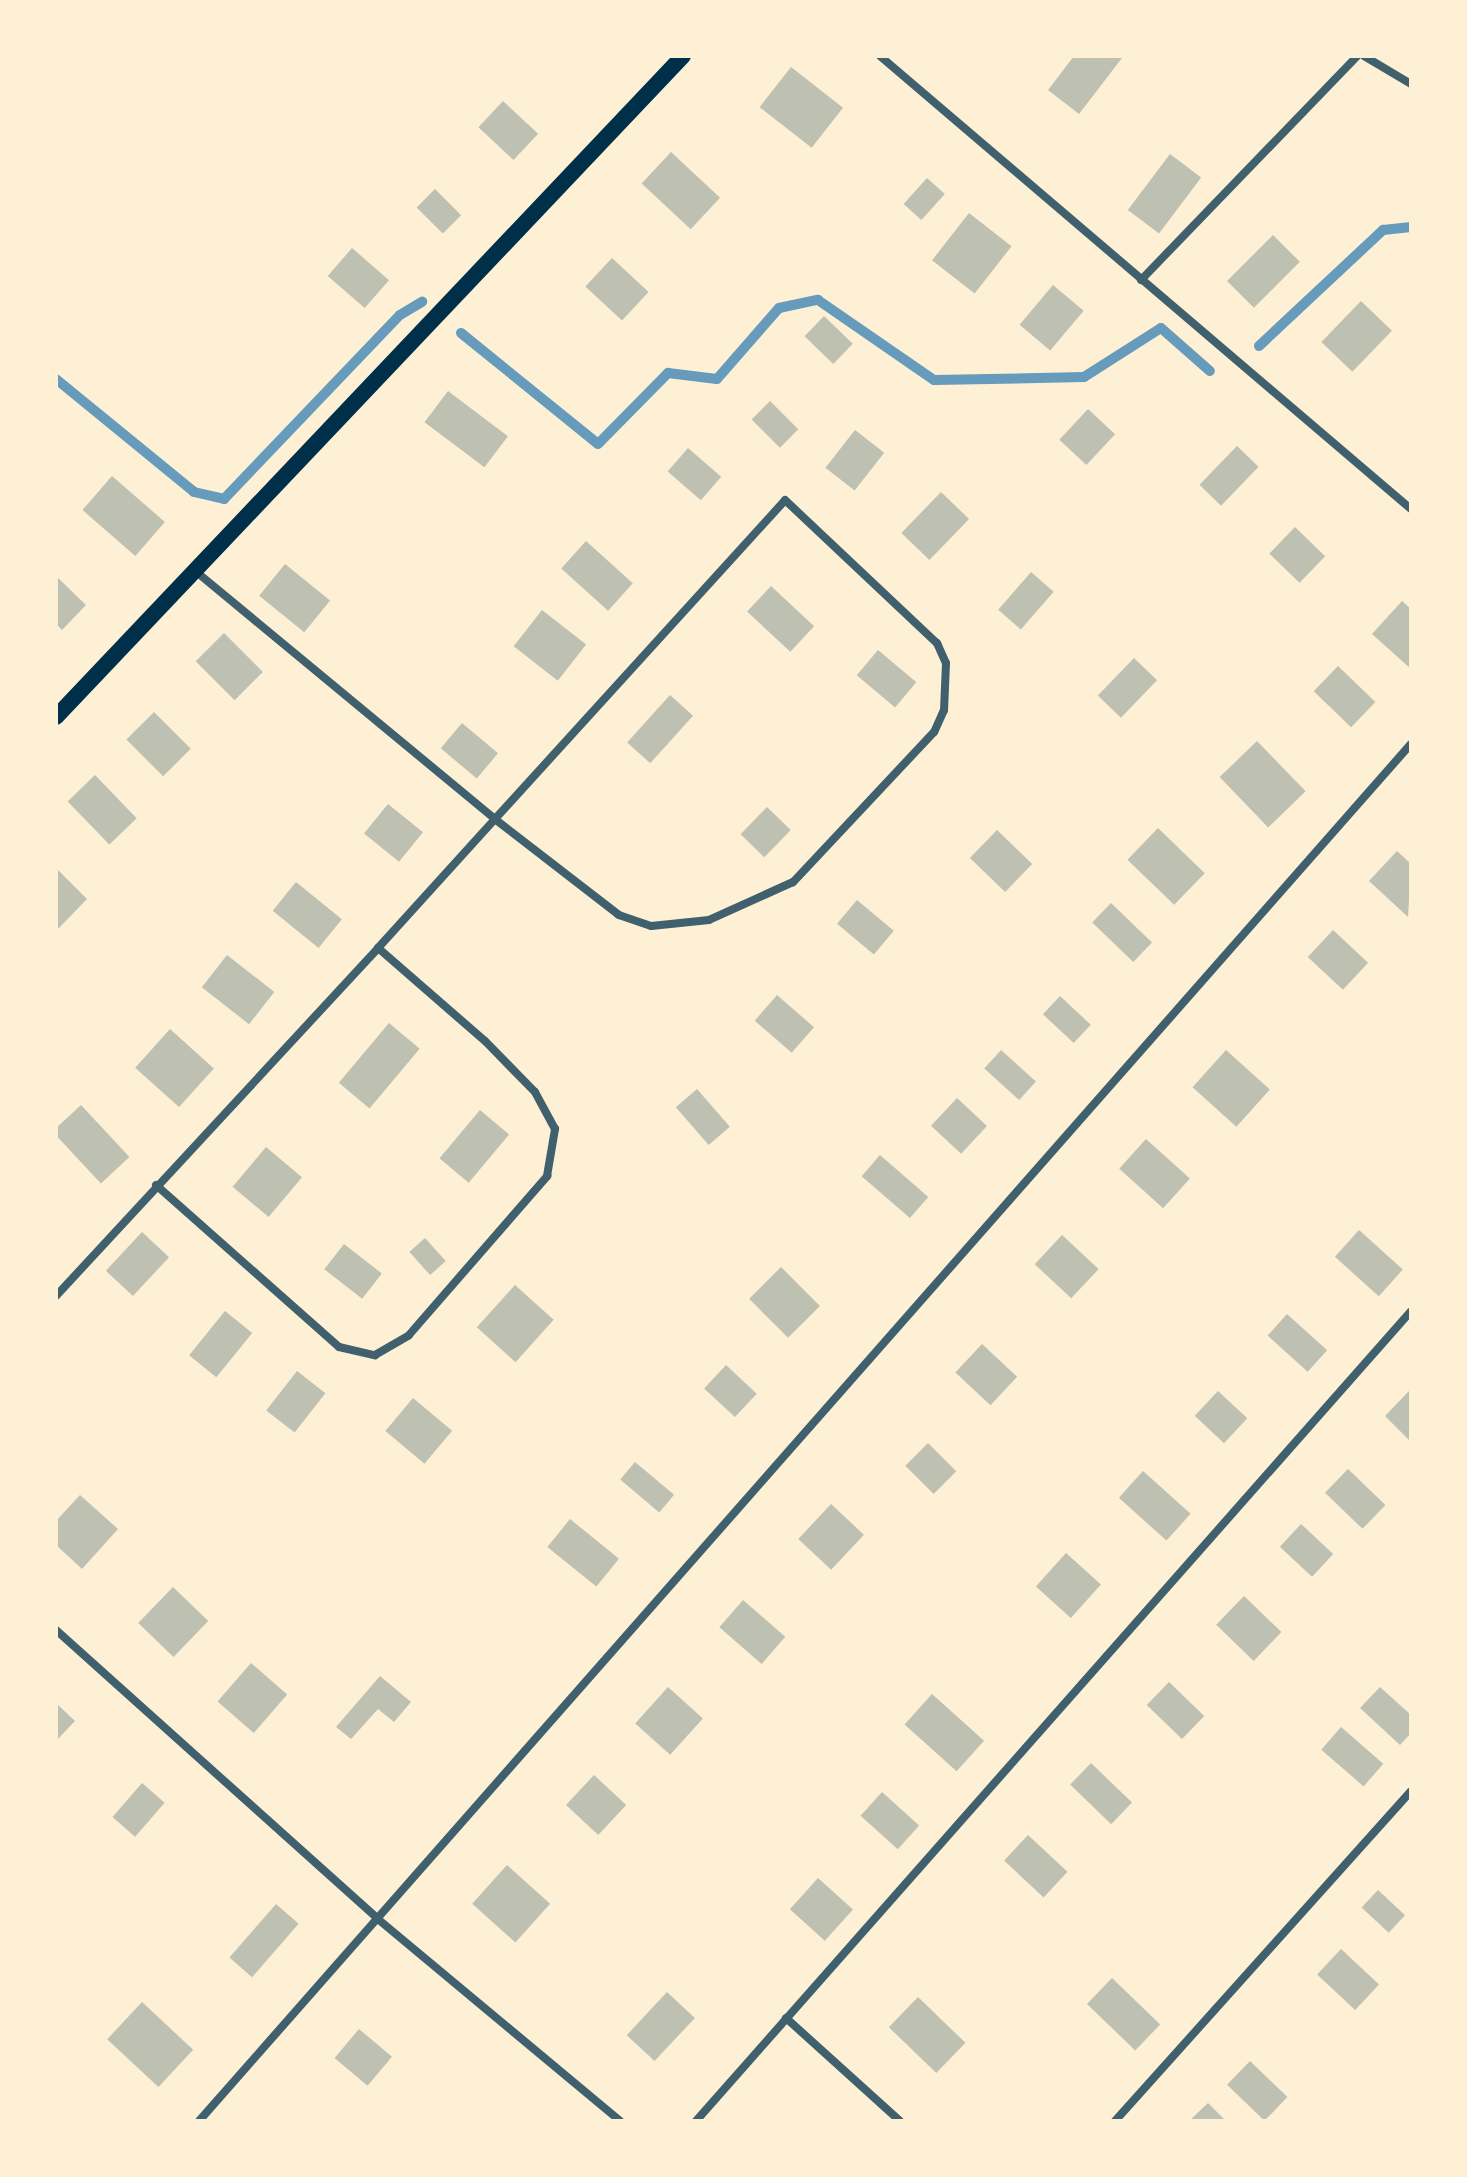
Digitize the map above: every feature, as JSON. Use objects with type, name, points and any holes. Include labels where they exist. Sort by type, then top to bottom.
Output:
[{"type":"main road","points":[[56,717],[683,56]]},
{"type":"street","points":[[880,56],[1411,509]]},
{"type":"street","points":[[1141,280],[1357,56]]},
{"type":"street","points":[[1364,56],[1411,84]]},
{"type":"street","points":[[56,1296],[378,948],[495,819],[785,500],[937,643],[946,663],[944,710],[934,732],[793,882],[709,920],[651,926],[619,915],[495,819],[195,571]]},
{"type":"street","points":[[199,2121],[1411,744]]},
{"type":"street","points":[[156,1185],[339,1347],[375,1355],[409,1335],[547,1176],[555,1129],[535,1092],[495,1051],[378,948]]},
{"type":"street","points":[[696,2121],[1411,1311]]},
{"type":"street","points":[[56,1630],[379,1920],[620,2121]]},
{"type":"street","points":[[1115,2121],[1411,1791]]},
{"type":"street","points":[[786,2018],[900,2121]]},
{"type":"building","points":[[1074,56],[1122,58],[1079,114],[1048,90]]},
{"type":"building","points":[[791,67],[843,108],[812,148],[760,107]]},
{"type":"building","points":[[503,101],[538,134],[514,160],[478,127]]},
{"type":"building","points":[[671,152],[720,198],[691,229],[642,183]]},
{"type":"building","points":[[1170,154],[1201,177],[1159,233],[1128,210]]},
{"type":"building","points":[[927,178],[945,194],[921,220],[904,204]]},
{"type":"building","points":[[435,189],[461,215],[443,234],[417,207]]},
{"type":"building","points":[[969,213],[1012,246],[975,294],[932,260]]},
{"type":"building","points":[[1273,235],[1300,262],[1254,308],[1227,281]]},
{"type":"building","points":[[352,248],[389,280],[365,308],[328,276]]},
{"type":"building","points":[[612,258],[649,292],[622,321],[585,287]]},
{"type":"building","points":[[1053,285],[1084,311],[1050,351],[1020,325]]},
{"type":"building","points":[[1361,301],[1392,331],[1352,372],[1321,342]]},
{"type":"building","points":[[824,316],[853,344],[833,364],[805,336]]},
{"type":"building","points":[[448,391],[508,436],[484,467],[425,422]]},
{"type":"building","points":[[770,401],[798,429],[780,448],[752,419]]},
{"type":"building","points":[[1088,409],[1115,434],[1086,465],[1059,440]]},
{"type":"building","points":[[855,430],[884,453],[855,491],[825,468]]},
{"type":"building","points":[[1237,446],[1259,467],[1221,506],[1199,485]]},
{"type":"building","points":[[688,448],[721,477],[701,500],[668,471]]},
{"type":"building","points":[[112,476],[165,522],[135,556],[82,510]]},
{"type":"building","points":[[941,492],[969,519],[929,560],[901,533]]},
{"type":"building","points":[[1295,527],[1325,556],[1300,583],[1269,554]]},
{"type":"building","points":[[586,541],[633,583],[608,611],[561,568]]},
{"type":"building","points":[[285,564],[330,601],[304,632],[259,596]]},
{"type":"building","points":[[1031,572],[1054,592],[1021,629],[998,610]]},
{"type":"building","points":[[56,576],[86,605],[62,630],[56,624]]},
{"type":"building","points":[[771,586],[814,626],[790,652],[747,612]]},
{"type":"building","points":[[1402,601],[1411,609],[1411,669],[1372,634]]},
{"type":"building","points":[[542,610],[586,644],[558,681],[514,646]]},
{"type":"building","points":[[224,633],[263,672],[235,700],[196,661]]},
{"type":"building","points":[[878,650],[916,682],[895,707],[857,675]]},
{"type":"building","points":[[1134,658],[1157,680],[1121,718],[1098,695]]},
{"type":"building","points":[[1338,666],[1375,702],[1351,727],[1314,691]]},
{"type":"building","points":[[670,695],[693,716],[650,763],[627,743]]},
{"type":"building","points":[[154,712],[191,749],[163,776],[126,740]]},
{"type":"building","points":[[462,723],[498,753],[477,778],[441,748]]},
{"type":"building","points":[[1257,741],[1306,791],[1268,827],[1220,777]]},
{"type":"building","points":[[95,775],[137,818],[109,845],[68,801]]},
{"type":"building","points":[[388,804],[423,832],[399,862],[364,834]]},
{"type":"building","points":[[767,807],[791,830],[764,857],[741,834]]},
{"type":"building","points":[[1158,828],[1205,873],[1174,905],[1127,860]]},
{"type":"building","points":[[997,830],[1032,864],[1005,892],[970,858]]},
{"type":"building","points":[[1397,851],[1411,864],[1408,917],[1369,881]]},
{"type":"building","points":[[56,868],[87,899],[56,931]]},
{"type":"building","points":[[296,882],[342,919],[319,948],[273,911]]},
{"type":"building","points":[[857,900],[894,931],[874,955],[837,924]]},
{"type":"building","points":[[1111,903],[1152,943],[1133,962],[1092,922]]},
{"type":"building","points":[[1333,930],[1368,963],[1343,990],[1308,957]]},
{"type":"building","points":[[227,955],[274,992],[249,1024],[202,987]]},
{"type":"building","points":[[777,995],[814,1027],[792,1053],[755,1021]]},
{"type":"building","points":[[1060,996],[1091,1025],[1074,1043],[1043,1014]]},
{"type":"building","points":[[389,1023],[420,1049],[370,1108],[339,1083]]},
{"type":"building","points":[[170,1029],[214,1068],[179,1107],[135,1068]]},
{"type":"building","points":[[1001,1050],[1036,1081],[1019,1100],[984,1069]]},
{"type":"building","points":[[1226,1050],[1270,1089],[1236,1127],[1193,1087]]},
{"type":"building","points":[[697,1089],[730,1127],[709,1145],[676,1107]]},
{"type":"building","points":[[957,1098],[987,1126],[961,1154],[931,1126]]},
{"type":"building","points":[[81,1105],[129,1157],[101,1184],[56,1135],[56,1128]]},
{"type":"building","points":[[480,1110],[509,1134],[469,1183],[440,1158]]},
{"type":"building","points":[[1146,1139],[1190,1178],[1163,1208],[1119,1169]]},
{"type":"building","points":[[266,1147],[302,1177],[269,1217],[233,1187]]},
{"type":"building","points":[[880,1155],[928,1197],[910,1218],[862,1176]]},
{"type":"building","points":[[1359,1230],[1403,1269],[1379,1296],[1335,1257]]},
{"type":"building","points":[[142,1232],[169,1257],[133,1296],[106,1271]]},
{"type":"building","points":[[1062,1235],[1099,1269],[1071,1298],[1035,1264]]},
{"type":"building","points":[[425,1238],[446,1261],[430,1275],[409,1252]]},
{"type":"building","points":[[344,1244],[382,1274],[362,1299],[324,1269]]},
{"type":"building","points":[[781,1267],[820,1306],[788,1338],[749,1299]]},
{"type":"building","points":[[515,1285],[554,1320],[516,1362],[477,1327]]},
{"type":"building","points":[[225,1311],[252,1333],[216,1377],[189,1355]]},
{"type":"building","points":[[1287,1314],[1327,1350],[1308,1372],[1268,1336]]},
{"type":"building","points":[[982,1344],[1017,1377],[991,1405],[955,1373]]},
{"type":"building","points":[[726,1365],[757,1394],[735,1417],[704,1388]]},
{"type":"building","points":[[297,1371],[325,1393],[295,1433],[266,1410]]},
{"type":"building","points":[[1218,1391],[1247,1418],[1224,1443],[1195,1416]]},
{"type":"building","points":[[1409,1391],[1411,1393],[1411,1442],[1385,1416]]},
{"type":"building","points":[[413,1398],[452,1431],[424,1464],[385,1431]]},
{"type":"building","points":[[928,1443],[956,1471],[934,1494],[905,1466]]},
{"type":"building","points":[[635,1462],[674,1495],[659,1512],[620,1480]]},
{"type":"building","points":[[1348,1469],[1385,1505],[1362,1529],[1325,1493]]},
{"type":"building","points":[[1143,1471],[1191,1514],[1166,1541],[1119,1498]]},
{"type":"building","points":[[80,1495],[118,1529],[82,1569],[56,1545],[56,1521]]},
{"type":"building","points":[[831,1504],[864,1535],[831,1570],[798,1539]]},
{"type":"building","points":[[570,1519],[619,1559],[596,1587],[547,1547]]},
{"type":"building","points":[[1301,1524],[1333,1554],[1312,1577],[1280,1547]]},
{"type":"building","points":[[1066,1553],[1101,1584],[1071,1618],[1036,1586]]},
{"type":"building","points":[[173,1587],[208,1621],[174,1657],[138,1623]]},
{"type":"building","points":[[1244,1596],[1281,1632],[1254,1661],[1216,1625]]},
{"type":"building","points":[[743,1600],[785,1637],[762,1664],[719,1627]]},
{"type":"building","points":[[251,1663],[287,1694],[254,1733],[218,1701]]},
{"type":"building","points":[[380,1676],[411,1702],[394,1722],[378,1709],[351,1739],[336,1727]]},
{"type":"building","points":[[1169,1682],[1204,1716],[1182,1739],[1147,1705]]},
{"type":"building","points":[[668,1687],[703,1718],[670,1755],[635,1723]]},
{"type":"building","points":[[1380,1687],[1411,1715],[1411,1733],[1400,1745],[1360,1708]]},
{"type":"building","points":[[932,1694],[984,1741],[957,1771],[905,1724]]},
{"type":"building","points":[[56,1703],[75,1721],[56,1741]]},
{"type":"building","points":[[1341,1727],[1383,1764],[1364,1786],[1321,1750]]},
{"type":"building","points":[[1091,1763],[1132,1803],[1111,1824],[1070,1785]]},
{"type":"building","points":[[594,1775],[626,1805],[598,1835],[566,1805]]},
{"type":"building","points":[[142,1783],[165,1803],[135,1837],[112,1817]]},
{"type":"building","points":[[882,1792],[919,1825],[898,1849],[861,1816]]},
{"type":"building","points":[[1028,1835],[1067,1872],[1044,1897],[1004,1861]]},
{"type":"building","points":[[507,1865],[550,1904],[515,1942],[472,1904]]},
{"type":"building","points":[[818,1878],[853,1909],[825,1941],[790,1909]]},
{"type":"building","points":[[1378,1890],[1405,1915],[1389,1933],[1362,1908]]},
{"type":"building","points":[[276,1904],[299,1924],[252,1977],[229,1958]]},
{"type":"building","points":[[1341,1949],[1379,1984],[1355,2010],[1317,1975]]},
{"type":"building","points":[[1112,1978],[1160,2025],[1135,2050],[1087,2004]]},
{"type":"building","points":[[667,1992],[695,2018],[655,2061],[627,2035]]},
{"type":"building","points":[[918,1997],[965,2043],[936,2073],[889,2027]]},
{"type":"building","points":[[142,2002],[193,2050],[158,2087],[107,2039]]},
{"type":"building","points":[[359,2029],[392,2057],[368,2086],[335,2058]]},
{"type":"building","points":[[1250,2061],[1287,2097],[1264,2121],[1227,2085]]},
{"type":"building","points":[[1208,2103],[1226,2121],[1189,2121]]},
{"type":"waterway","points":[[1259,346],[1383,230],[1411,227]]},
{"type":"waterway","points":[[461,333],[598,444],[668,373],[717,379],[779,308],[818,300],[934,380],[1084,377],[1161,328],[1210,371]]},
{"type":"waterway","points":[[56,379],[194,492],[224,499],[400,315],[422,302]]}]
